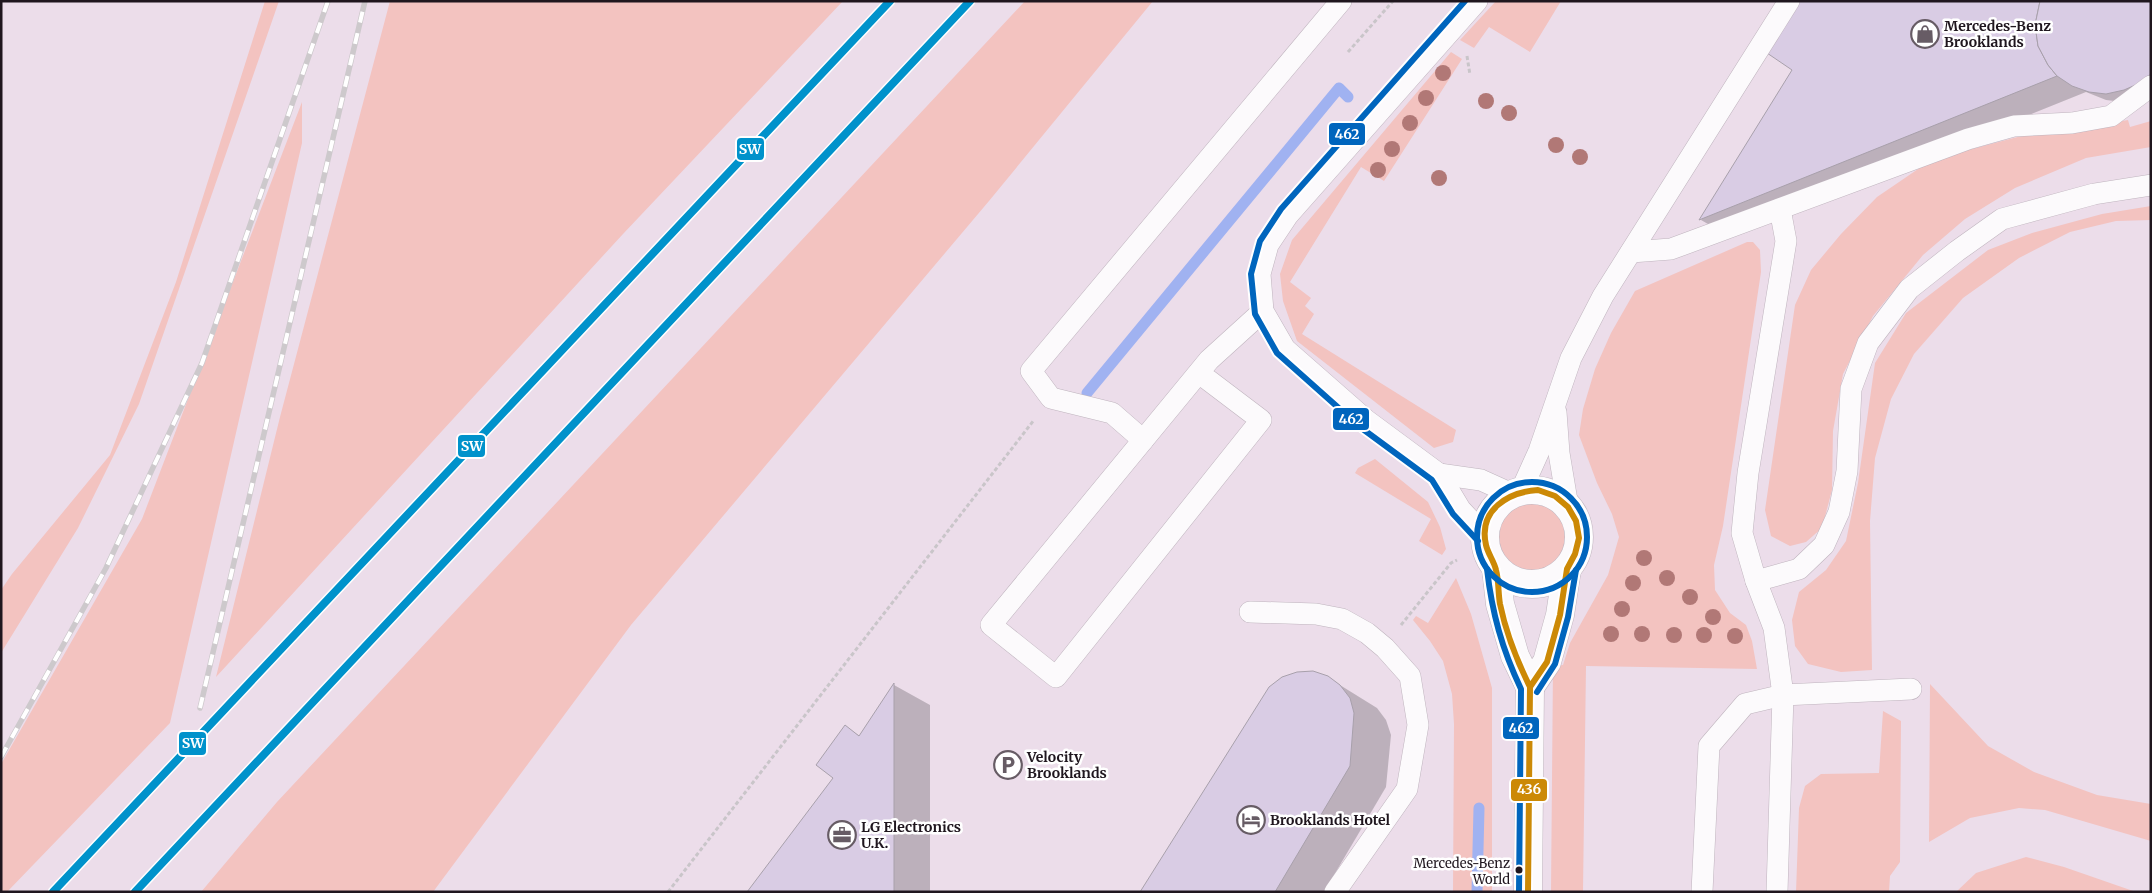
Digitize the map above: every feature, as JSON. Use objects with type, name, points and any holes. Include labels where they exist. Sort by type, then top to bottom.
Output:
[{"type":"street","points":[[1496,568],[1508,577],[1523,583],[1546,581],[1554,578],[1566,569],[1575,554],[1579,538],[1576,521],[1568,507],[1555,496],[1538,490],[1516,492],[1501,501],[1492,510],[1484,535],[1486,547],[1496,568],[1500,604],[1515,656],[1530,687],[1528,892]]},
{"type":"street","points":[[1530,687],[1547,662],[1560,615],[1566,569]]},
{"type":"lane","points":[[1143,440],[1112,413],[1051,398],[1031,371],[1342,1]]},
{"type":"lane","points":[[1477,1],[1288,215],[1268,246],[1260,274],[1264,311],[1285,350],[1366,420],[1439,474],[1460,510],[1484,535]]},
{"type":"lane","points":[[1439,474],[1481,480],[1516,492],[1555,406],[1571,358],[1603,296],[1789,1]]},
{"type":"lane","points":[[1631,252],[1671,249],[1968,139],[2014,126],[2072,123],[2111,116],[2151,86]]},
{"type":"lane","points":[[1756,582],[1799,569],[1824,545],[1839,512],[1847,471],[1851,389],[1868,343],[1909,289],[2002,219],[2104,192],[2151,185]]},
{"type":"lane","points":[[1777,892],[1783,695],[1774,628],[1756,582],[1742,533],[1748,473],[1786,241],[1780,209]]},
{"type":"lane","points":[[1198,373],[1261,420],[1056,677],[991,625],[1198,373],[1209,360],[1264,311]]},
{"type":"lane","points":[[1555,406],[1559,452],[1568,507]]},
{"type":"lane","points":[[1250,612],[1316,614],[1342,619],[1367,633],[1385,648],[1410,676],[1418,725],[1407,790],[1335,892]]},
{"type":"lane","points":[[1702,892],[1709,746],[1745,704],[1783,695],[1911,689]]},
{"type":"path","points":[[1348,52],[1393,1]]},
{"type":"path","points":[[1467,54],[1470,75]]},
{"type":"path","points":[[668,892],[1051,398]]},
{"type":"path","points":[[1385,648],[1410,611],[1451,563],[1457,560]]},
{"type":"shaded area","points":[[265,1],[279,1],[139,404],[78,528],[1,653],[1,590],[110,455],[176,282]]},
{"type":"shaded area","points":[[390,1],[843,1],[623,234],[216,677],[280,417]]},
{"type":"shaded area","points":[[1025,1],[1153,1],[989,201],[631,625],[433,892],[201,892],[277,802]]},
{"type":"shaded area","points":[[1496,1],[1561,1],[1530,52],[1489,27],[1474,48],[1460,40]]},
{"type":"shaded area","points":[[1451,52],[1462,59],[1384,181],[1361,167],[1290,282],[1311,298],[1305,306],[1314,314],[1302,334],[1456,430],[1453,442],[1434,448],[1297,341],[1283,301],[1280,274],[1292,240]]},
{"type":"shaded area","points":[[302,102],[302,143],[170,723],[7,892],[1,892],[1,764],[142,519]]},
{"type":"shaded area","points":[[2128,120],[2130,127],[2151,121],[2151,147],[2086,158],[2015,188],[1965,219],[1923,255],[1873,316],[1843,374],[1833,431],[1832,490],[1822,528],[1806,542],[1790,546],[1771,536],[1765,510],[1795,305],[1811,270],[1841,234],[1877,197],[1924,165],[1964,151],[2029,134]]},
{"type":"shaded area","points":[[2151,206],[2151,220],[2116,221],[2070,232],[2019,258],[1963,298],[1914,354],[1891,399],[1875,458],[1870,521],[1872,670],[1841,672],[1808,664],[1795,646],[1792,620],[1799,592],[1826,570],[1846,541],[1858,483],[1875,363],[1906,313],[1988,250],[2032,233],[2102,214]]},
{"type":"shaded area","points":[[1747,242],[1753,242],[1760,250],[1761,272],[1723,526],[1714,565],[1715,590],[1730,613],[1746,625],[1752,641],[1757,669],[1586,666],[1583,892],[1551,892],[1553,666],[1563,665],[1570,643],[1608,575],[1619,537],[1612,514],[1597,483],[1579,435],[1583,409],[1595,369],[1611,333],[1635,291]]},
{"type":"shaded area","points":[[1375,459],[1428,502],[1440,527],[1446,549],[1442,555],[1419,541],[1431,519],[1355,473],[1358,468]]},
{"type":"shaded area","points":[[1525,504],[1539,504],[1551,509],[1560,518],[1565,530],[1563,550],[1556,561],[1539,570],[1525,570],[1513,565],[1504,556],[1499,544],[1499,530],[1504,518],[1513,509]]},
{"type":"shaded area","points":[[1456,578],[1471,614],[1492,688],[1492,892],[1453,892],[1454,724],[1452,694],[1443,661],[1413,620],[1416,616],[1428,623]]},
{"type":"shaded area","points":[[1930,684],[1988,746],[2034,772],[2097,795],[2151,804],[2151,841],[2045,810],[2019,808],[1970,818],[1929,842]]},
{"type":"shaded area","points":[[1883,711],[1901,721],[1900,862],[1890,876],[1889,892],[1796,892],[1799,808],[1805,786],[1821,774],[1879,773]]},
{"type":"shaded area","points":[[2026,857],[2064,867],[2136,892],[1956,892],[1976,873]]},
{"type":"building","points":[[1799,1],[2040,1],[2035,25],[2038,46],[2048,65],[2057,76],[1699,220],[1792,70],[1767,53]]},
{"type":"building","points":[[2040,1],[2151,1],[2151,74],[2140,83],[2124,90],[2106,94],[2089,92],[2072,86],[2057,76],[2048,65],[2038,46],[2035,25]]},
{"type":"building","name":"Brooklands Hotel","points":[[1313,671],[1328,676],[1340,685],[1350,698],[1354,713],[1350,766],[1275,892],[1140,892],[1269,687],[1282,677],[1297,672]]},
{"type":"building","name":"LG Electronics U.K.","points":[[894,683],[894,892],[747,892],[833,778],[816,765],[845,725],[859,736]]},
{"type":"waterway","points":[[1087,393],[1339,88],[1348,97]]},
{"type":"waterway","points":[[1477,892],[1479,808]]},
{"type":"railway","points":[[1,757],[106,568],[202,363],[328,1]]},
{"type":"railway","points":[[200,708],[365,1]]},
{"type":"transit line","name":"SW","points":[[53,892],[890,1]]},
{"type":"transit line","name":"SW","points":[[135,892],[970,1]]},
{"type":"transit line","name":"462","points":[[1465,1],[1281,209],[1260,241],[1251,274],[1255,314],[1277,353],[1360,427],[1432,480],[1453,514],[1478,541]]},
{"type":"transit line","name":"462","points":[[1532,482],[1553,486],[1571,498],[1583,516],[1587,537],[1583,558],[1571,576],[1553,588],[1532,592],[1511,588],[1493,576],[1481,558],[1477,537],[1481,516],[1493,498],[1511,486],[1532,482]]},
{"type":"transit line","name":"436","points":[[1538,490],[1555,496],[1568,507],[1576,521],[1579,538],[1575,554],[1567,569],[1560,615],[1547,662],[1530,687],[1516,657],[1505,626],[1500,604],[1497,574],[1486,545],[1485,533],[1491,513],[1498,505],[1516,495],[1538,490]]},
{"type":"transit line","name":"462","points":[[1487,569],[1499,630],[1508,660],[1521,689],[1519,892]]},
{"type":"transit line","name":"462","points":[[1537,692],[1555,664],[1568,617],[1576,570]]},
{"type":"transit line","name":"436","points":[[1528,892],[1530,687]]},
{"type":"place","name":"Mercedes-Benz Brooklands","points":[[1925,34]]},
{"type":"place","name":"Velocity Brooklands","points":[[1008,765]]},
{"type":"place","name":"Brooklands Hotel","points":[[1251,820]]},
{"type":"place","name":"LG Electronics U.K.","points":[[842,835]]},
{"type":"place","name":"Mercedes-Benz World","points":[[1519,870]]}]
